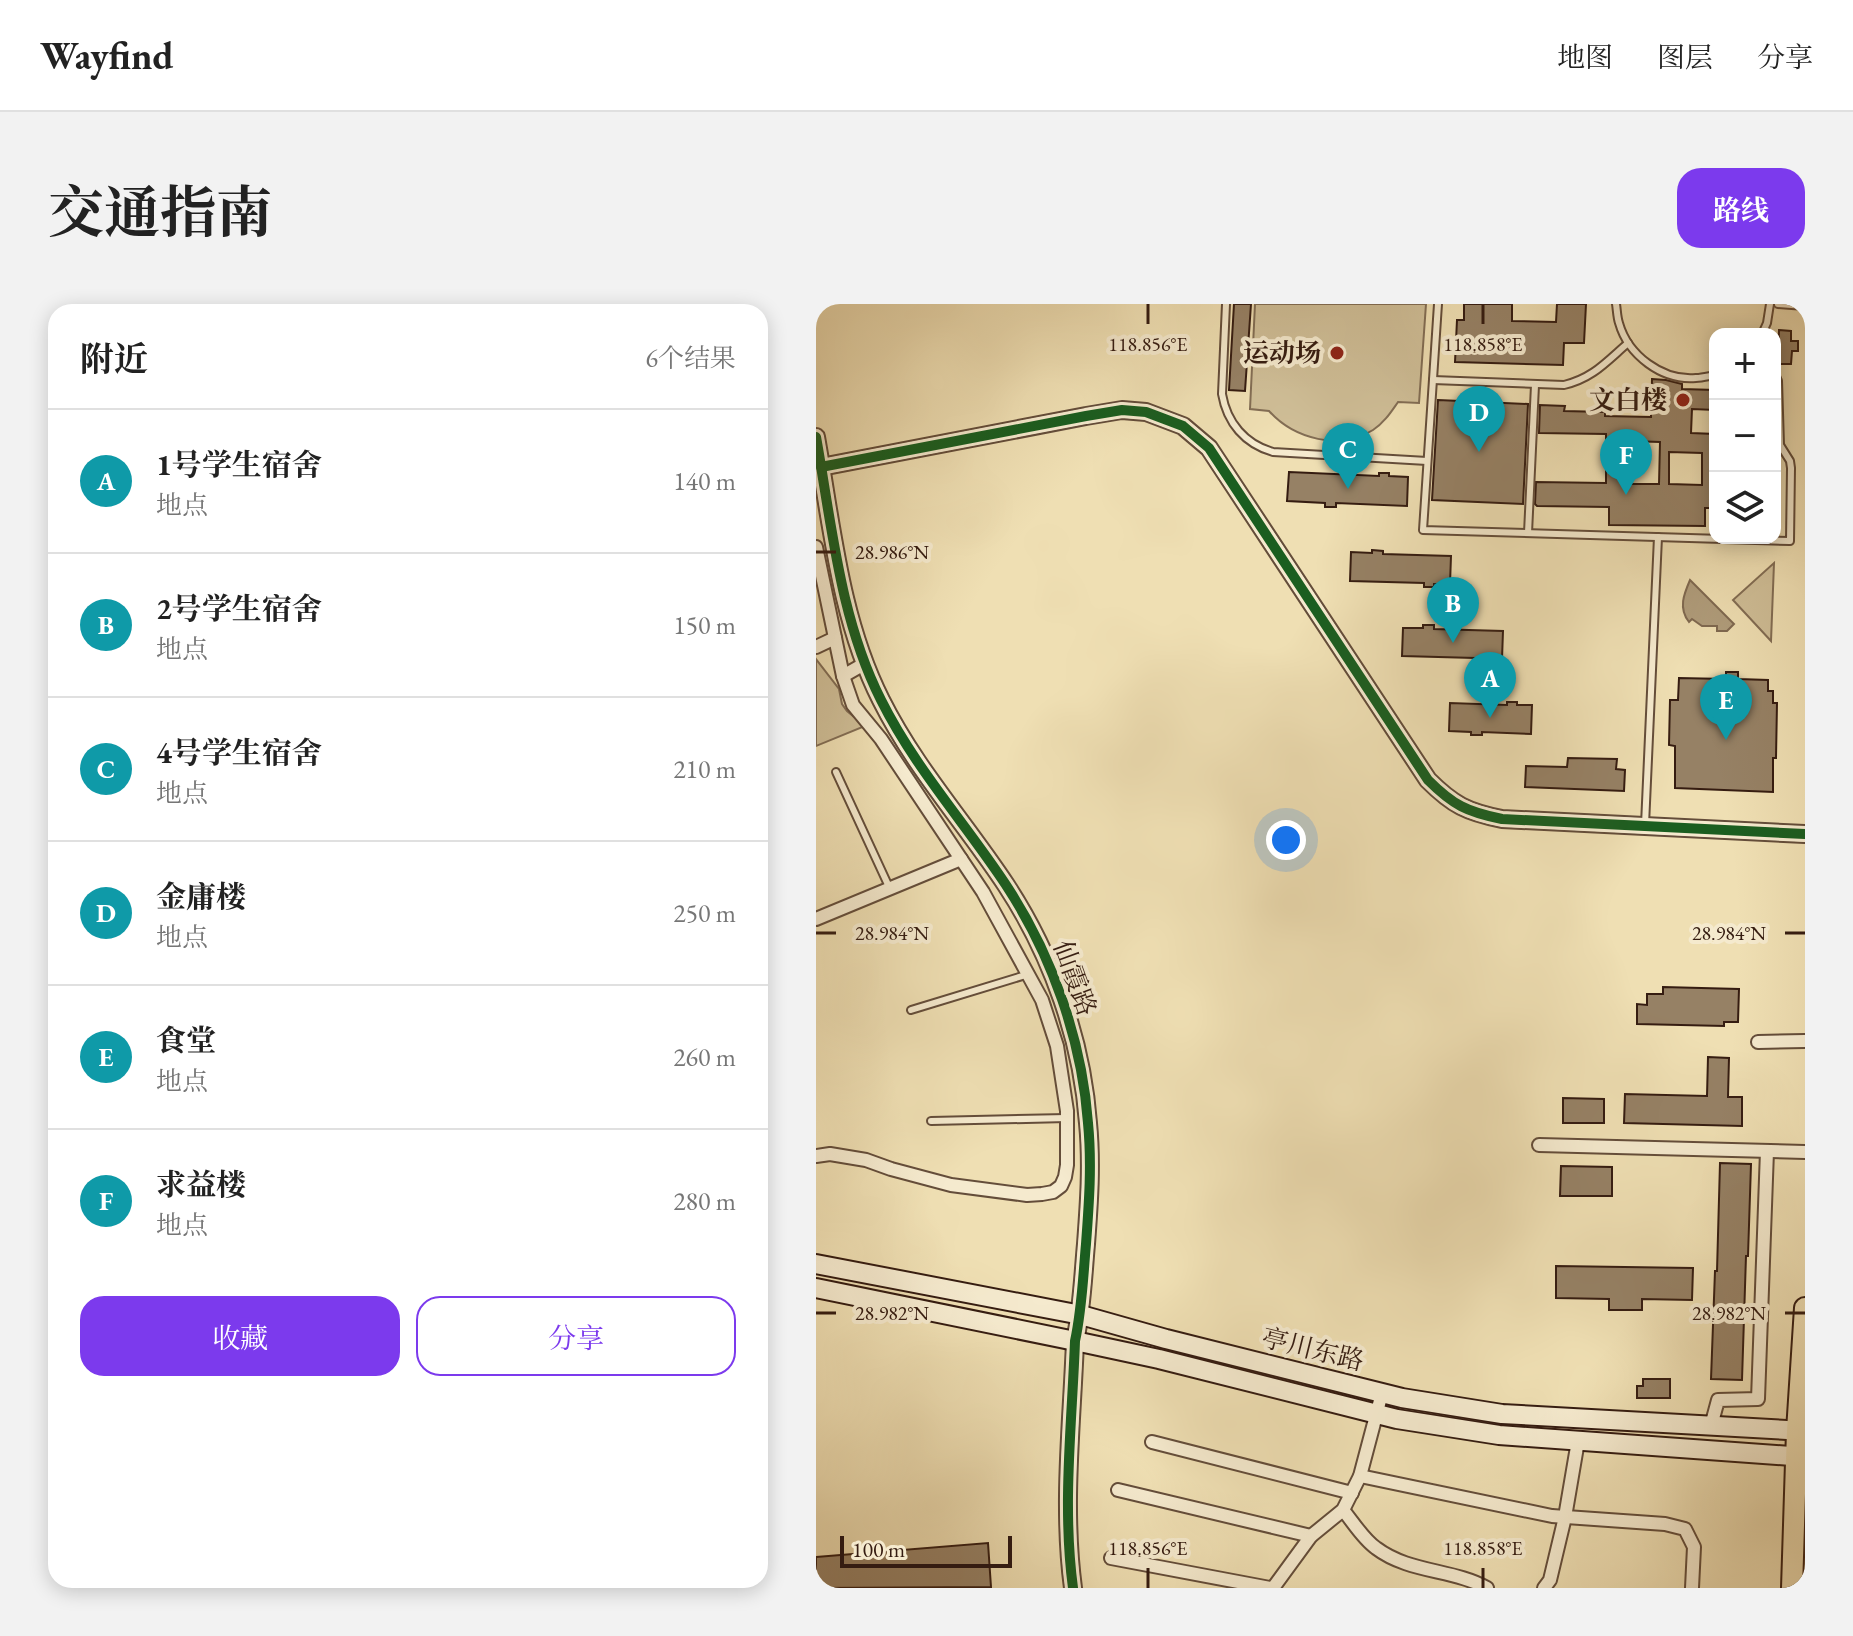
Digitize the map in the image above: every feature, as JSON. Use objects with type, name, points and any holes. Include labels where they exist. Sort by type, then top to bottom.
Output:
[{"type":"main road","name":"亭川东路","points":[[816,1264],[1081,1315],[1382,1393],[1502,1414],[1801,1431]]},
{"type":"main road","name":"亭川东路","points":[[816,1288],[1159,1359],[1397,1419],[1499,1435],[1801,1457]]},
{"type":"main road","points":[[1792,1588],[1801,1457],[1805,1308]]},
{"type":"street","points":[[821,467],[1122,410],[1146,412],[1183,426],[1209,448],[1428,780],[1446,798],[1473,813],[1502,819],[1805,834]]},
{"type":"street","name":"仙霞路","points":[[816,437],[847,612],[864,664],[881,701],[923,772],[1006,885],[1035,933],[1061,995],[1079,1058],[1088,1122],[1090,1186],[1081,1315],[1075,1341],[1068,1500],[1068,1553],[1073,1588]]},
{"type":"street","points":[[816,547],[843,676],[853,705],[881,739],[983,892],[1042,1000],[1057,1046],[1067,1118],[1067,1165],[1061,1186],[1053,1192],[1027,1195],[951,1185],[866,1160],[830,1154],[816,1156]]},
{"type":"street","points":[[816,647],[835,638]]},
{"type":"street","points":[[843,676],[864,664]]},
{"type":"street","points":[[816,919],[961,859]]},
{"type":"street","points":[[1758,1042],[1805,1041]]},
{"type":"street","points":[[1539,1145],[1805,1152]]},
{"type":"street","points":[[1711,1426],[1718,1400],[1758,1399],[1767,1151]]},
{"type":"street","points":[[1111,1558],[1271,1588],[1311,1536],[1343,1510],[1360,1476],[1382,1393]]},
{"type":"street","points":[[1544,1588],[1550,1580],[1565,1517],[1578,1441]]},
{"type":"street","points":[[1152,1442],[1352,1493]]},
{"type":"street","points":[[1360,1476],[1552,1516],[1665,1524],[1685,1529],[1694,1547],[1692,1588]]},
{"type":"street","points":[[1118,1490],[1311,1536]]},
{"type":"street","points":[[1343,1510],[1375,1548],[1411,1566],[1474,1581],[1487,1588]]},
{"type":"lane","points":[[1226,304],[1222,394],[1232,423],[1245,438],[1261,449],[1273,452],[1427,461]]},
{"type":"lane","points":[[1438,304],[1423,530],[1790,541],[1791,468],[1780,445],[1779,400]]},
{"type":"lane","points":[[1616,304],[1618,322],[1628,343],[1645,363],[1668,375],[1694,379],[1709,376]]},
{"type":"lane","points":[[1765,328],[1770,304]]},
{"type":"lane","points":[[1778,304],[1805,306]]},
{"type":"lane","points":[[1433,380],[1564,385],[1592,375],[1628,343]]},
{"type":"lane","points":[[1528,533],[1535,385]]},
{"type":"lane","points":[[1645,826],[1658,537]]},
{"type":"lane","points":[[836,772],[890,889]]},
{"type":"lane","points":[[911,1010],[1029,974]]},
{"type":"lane","points":[[931,1121],[1067,1118]]},
{"type":"shaded area","name":"运动场","points":[[1255,304],[1426,304],[1419,403],[1398,402],[1373,430],[1346,440],[1332,441],[1291,429],[1269,411],[1250,409]]},
{"type":"shaded area","points":[[1774,563],[1771,641],[1733,600]]},
{"type":"shaded area","points":[[1690,580],[1734,624],[1727,631],[1717,631],[1717,626],[1702,626],[1692,619],[1689,622],[1683,606]]},
{"type":"shaded area","points":[[816,659],[839,689],[847,711],[865,726],[816,746]]},
{"type":"building","points":[[1234,304],[1251,304],[1245,391],[1229,390]]},
{"type":"building","points":[[1464,304],[1512,304],[1512,321],[1556,322],[1557,304],[1586,304],[1584,343],[1564,343],[1563,365],[1455,362],[1457,320],[1464,320]]},
{"type":"building","points":[[1781,330],[1791,331],[1791,341],[1798,341],[1798,351],[1792,351],[1791,364],[1781,364]]},
{"type":"building","points":[[1652,379],[1682,384],[1682,389],[1709,390],[1709,410],[1692,409],[1691,433],[1709,434],[1709,508],[1705,508],[1705,526],[1609,525],[1609,507],[1535,504],[1536,482],[1606,483],[1606,434],[1539,433],[1540,405],[1565,406],[1564,411],[1605,412],[1605,416],[1651,417]],"holes":[[[1628,441],[1660,442],[1659,484],[1627,484]],[[1669,452],[1702,453],[1702,485],[1669,484]]]},
{"type":"building","points":[[1438,400],[1528,404],[1523,504],[1432,500]]},
{"type":"building","points":[[1289,472],[1379,476],[1379,473],[1389,473],[1389,476],[1408,477],[1407,506],[1336,503],[1336,507],[1325,507],[1325,503],[1287,501]]},
{"type":"building","points":[[1372,550],[1383,551],[1383,554],[1451,556],[1450,584],[1424,587],[1424,583],[1350,581],[1351,552],[1372,553]]},
{"type":"building","points":[[1423,625],[1434,625],[1434,629],[1503,631],[1502,659],[1475,662],[1475,658],[1402,656],[1403,628],[1423,628]]},
{"type":"building","points":[[1726,672],[1738,672],[1738,679],[1768,680],[1768,691],[1773,691],[1773,703],[1777,703],[1773,792],[1675,788],[1675,746],[1669,745],[1670,700],[1678,700],[1679,678],[1726,679]]},
{"type":"building","points":[[1507,702],[1532,705],[1531,734],[1482,732],[1482,735],[1471,735],[1471,732],[1449,731],[1450,703],[1507,705]]},
{"type":"building","points":[[1568,758],[1617,759],[1616,769],[1625,770],[1624,791],[1525,787],[1526,766],[1567,767]]},
{"type":"building","points":[[1663,987],[1739,989],[1738,1022],[1724,1022],[1724,1026],[1637,1024],[1637,1004],[1647,1005],[1647,994],[1663,994]]},
{"type":"building","points":[[1708,1057],[1729,1058],[1728,1097],[1742,1097],[1742,1126],[1624,1123],[1625,1094],[1707,1096]]},
{"type":"building","points":[[1563,1098],[1604,1099],[1604,1123],[1563,1123]]},
{"type":"building","points":[[1720,1163],[1751,1164],[1742,1380],[1711,1379]]},
{"type":"building","points":[[1561,1166],[1612,1167],[1612,1196],[1560,1196]]},
{"type":"building","points":[[1556,1266],[1693,1268],[1692,1300],[1642,1299],[1642,1310],[1609,1310],[1609,1299],[1556,1298]]},
{"type":"building","points":[[1643,1379],[1670,1379],[1670,1398],[1637,1398],[1637,1386],[1643,1386]]},
{"type":"building","points":[[988,1543],[991,1587],[816,1588],[816,1557]]},
{"type":"cycle path","points":[[821,467],[1086,416],[1122,410],[1146,412],[1183,426],[1209,448],[1428,780],[1445,796],[1470,810],[1502,819],[1805,834]]},
{"type":"cycle path","points":[[816,437],[839,572],[867,669],[909,749],[1022,912],[1051,969],[1079,1061],[1085,1092],[1090,1169],[1082,1293],[1075,1341],[1069,1464],[1068,1526],[1073,1588]]},
{"type":"place","name":"运动场","points":[[1337,353]]},
{"type":"place","name":"文白楼","points":[[1683,400]]},
{"type":"place","name":"金庸楼","points":[[1479,452]]},
{"type":"place","name":"4号学生宿舍","points":[[1348,489]]},
{"type":"place","name":"求益楼","points":[[1626,495]]},
{"type":"place","name":"2号学生宿舍","points":[[1453,643]]},
{"type":"place","name":"1号学生宿舍","points":[[1490,718]]},
{"type":"place","name":"食堂","points":[[1726,740]]}]
